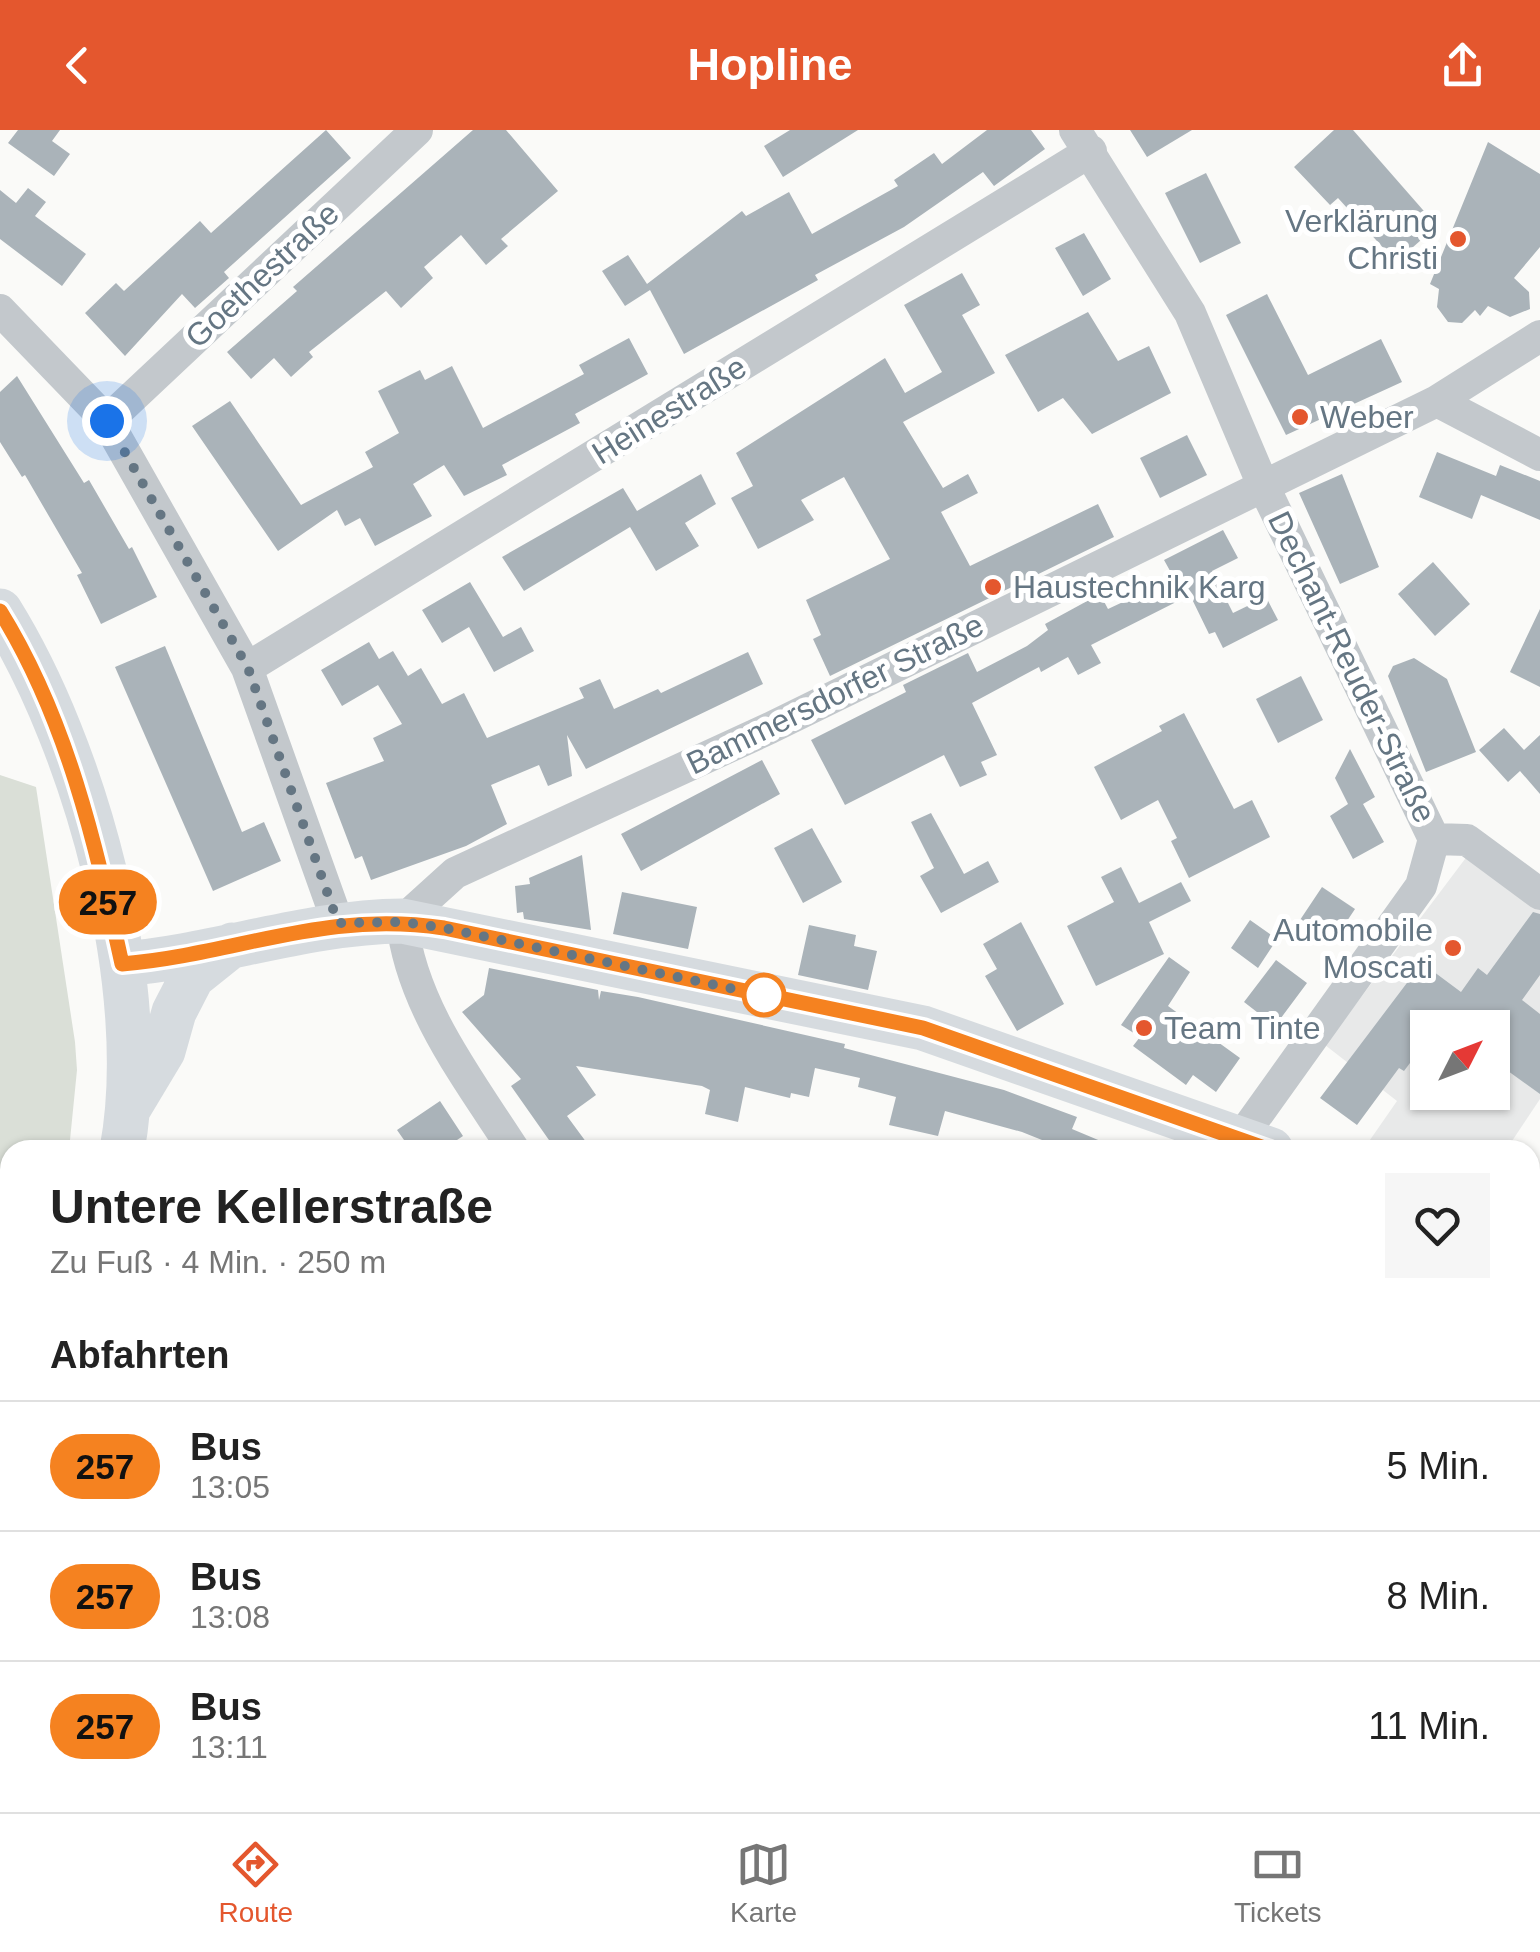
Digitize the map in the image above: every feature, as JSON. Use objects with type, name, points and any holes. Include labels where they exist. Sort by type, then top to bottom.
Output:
[{"type":"street","name":"Goethestraße","points":[[107,421],[417,130]]},
{"type":"street","name":"Dechant-Reuder-Straße","points":[[1083,141],[1190,313],[1262,483],[1434,839],[1421,886],[1250,1140]]},
{"type":"street","name":"Heinestraße","points":[[248,668],[1083,141]]},
{"type":"street","points":[[0,310],[107,421],[248,668],[338,923]]},
{"type":"street","name":"Bammersdorfer Straße","points":[[402,922],[455,873],[770,728],[1262,483],[1437,401],[1540,336]]},
{"type":"street","points":[[1437,401],[1540,455]]},
{"type":"street","points":[[0,611],[47,700],[96,847],[122,964],[130,1033],[130,1106],[124,1140]]},
{"type":"street","points":[[1434,839],[1467,840],[1540,894]]},
{"type":"street","points":[[402,922],[406,960],[450,1050],[508,1140]]},
{"type":"street","points":[[122,964],[175,958],[338,923],[402,922],[923,1028],[1230,1140]]},
{"type":"street","points":[[130,1106],[163,1051],[174,1012],[192,977],[233,944]]},
{"type":"shaded area","points":[[0,775],[36,787],[77,1070],[70,1140],[0,1140]]},
{"type":"shaded area","points":[[1471,851],[1540,901],[1540,1099],[1513,1140],[1370,1140],[1397,1101],[1325,1045]]},
{"type":"building","points":[[18,130],[60,130],[52,141],[70,154],[54,176],[8,143]]},
{"type":"building","points":[[326,130],[351,158],[224,272],[229,278],[195,308],[182,294],[125,356],[85,313],[116,283],[124,291],[200,221],[211,233]]},
{"type":"building","points":[[473,130],[506,130],[558,191],[501,239],[508,246],[486,265],[461,235],[424,267],[433,278],[401,308],[386,291],[309,352],[313,357],[291,377],[274,358],[251,379],[227,352],[297,291],[293,287]]},
{"type":"building","points":[[790,130],[858,130],[783,177],[764,146]]},
{"type":"building","points":[[987,130],[1031,130],[1045,149],[994,186],[983,172],[904,227],[815,275],[818,280],[684,354],[650,290],[625,306],[602,271],[628,255],[647,284],[742,211],[746,216],[789,192],[812,234],[898,186],[894,180],[934,153],[942,164]]},
{"type":"building","points":[[1130,130],[1192,130],[1147,157]]},
{"type":"building","points":[[1334,130],[1353,130],[1437,226],[1396,262],[1338,198],[1330,205],[1294,167]]},
{"type":"building","name":"Verklärung Christi","points":[[1488,142],[1540,174],[1540,247],[1514,278],[1529,292],[1530,309],[1510,317],[1488,306],[1480,316],[1475,310],[1462,323],[1448,322],[1437,307],[1439,289],[1430,284]]},
{"type":"building","points":[[1206,173],[1241,243],[1200,263],[1165,193]]},
{"type":"building","points":[[28,188],[46,202],[35,216],[86,254],[62,286],[0,239],[0,190],[16,203]]},
{"type":"building","points":[[1084,233],[1111,279],[1083,296],[1055,248]]},
{"type":"building","points":[[962,273],[980,305],[962,315],[995,373],[903,422],[943,488],[968,474],[978,493],[941,512],[970,566],[1098,504],[1114,537],[830,676],[813,639],[821,635],[806,600],[890,559],[844,477],[801,500],[814,520],[758,549],[731,498],[753,486],[736,453],[885,358],[905,393],[942,372],[904,305]]},
{"type":"building","points":[[1267,294],[1308,375],[1381,339],[1402,382],[1286,435],[1226,315]]},
{"type":"building","points":[[1088,312],[1118,361],[1149,346],[1171,393],[1092,434],[1063,398],[1038,412],[1005,355]]},
{"type":"building","points":[[629,338],[648,374],[575,414],[580,423],[502,465],[507,475],[464,496],[444,465],[413,484],[432,516],[375,546],[360,518],[345,526],[337,510],[278,551],[192,426],[230,401],[301,505],[373,467],[365,452],[399,433],[378,391],[420,370],[425,380],[452,366],[483,428],[584,374],[579,365]]},
{"type":"building","points":[[17,376],[84,483],[89,480],[129,549],[132,547],[157,597],[101,624],[77,575],[82,573],[25,475],[22,477],[0,442],[0,392]]},
{"type":"building","points":[[1187,435],[1207,475],[1160,498],[1140,458]]},
{"type":"building","points":[[1437,452],[1496,476],[1500,465],[1540,481],[1540,520],[1481,495],[1472,519],[1419,497]]},
{"type":"building","points":[[701,474],[716,504],[685,523],[699,546],[656,571],[630,527],[524,591],[502,557],[623,488],[637,511]]},
{"type":"building","points":[[1342,474],[1379,567],[1340,584],[1299,493]]},
{"type":"building","points":[[1223,530],[1238,558],[1212,571],[1233,613],[1266,597],[1278,620],[1223,648],[1215,632],[1209,634],[1190,595],[1091,645],[1101,663],[1078,675],[1068,657],[1041,672],[1039,667],[972,703],[997,755],[981,762],[987,775],[960,787],[944,755],[845,805],[811,740],[906,692],[903,685],[968,653],[977,672],[1027,646],[1048,630],[1045,624],[1100,594],[1108,609],[1174,578],[1164,560]]},
{"type":"building","points":[[1433,562],[1470,604],[1435,636],[1398,594]]},
{"type":"building","points":[[470,582],[503,637],[521,627],[534,651],[494,672],[469,627],[442,643],[422,610]]},
{"type":"building","points":[[1540,609],[1540,687],[1510,672]]},
{"type":"building","points":[[369,642],[379,659],[393,651],[408,676],[421,668],[442,704],[464,693],[487,738],[584,698],[579,688],[600,679],[614,709],[658,689],[661,693],[748,652],[763,684],[586,769],[567,735],[572,776],[548,786],[539,765],[491,785],[507,824],[466,846],[371,880],[362,856],[355,859],[326,783],[384,761],[373,738],[402,724],[378,685],[342,706],[321,670]]},
{"type":"building","points":[[165,646],[242,832],[264,822],[281,861],[213,891],[115,667]]},
{"type":"building","points":[[1414,658],[1447,679],[1476,752],[1426,772],[1388,676],[1393,666]]},
{"type":"building","points":[[1301,676],[1323,720],[1278,743],[1256,699]]},
{"type":"building","points":[[1184,713],[1234,809],[1252,800],[1270,837],[1189,878],[1171,841],[1177,838],[1158,800],[1121,820],[1094,767],[1162,731],[1159,726]]},
{"type":"building","points":[[1504,728],[1524,750],[1540,735],[1540,794],[1520,771],[1508,782],[1479,750]]},
{"type":"building","points":[[1350,749],[1375,797],[1363,804],[1384,842],[1353,859],[1330,816],[1348,804],[1335,778]]},
{"type":"building","points":[[762,760],[780,794],[641,871],[621,834]]},
{"type":"building","points":[[931,813],[964,874],[988,861],[999,882],[941,913],[920,876],[934,868],[911,822]]},
{"type":"building","points":[[812,828],[842,882],[803,903],[774,848]]},
{"type":"building","points":[[582,855],[591,930],[524,919],[523,912],[517,913],[515,886],[530,884],[529,878]]},
{"type":"building","points":[[1121,867],[1139,903],[1181,882],[1191,901],[1149,922],[1164,954],[1096,986],[1067,926],[1114,902],[1101,877]]},
{"type":"building","points":[[1322,887],[1355,909],[1331,945],[1298,923]]},
{"type":"building","points":[[622,892],[697,907],[688,949],[613,934]]},
{"type":"building","points":[[1533,912],[1540,914],[1540,975],[1522,1000],[1540,1014],[1540,1094],[1510,1072],[1510,1010],[1410,1010],[1410,1063],[1404,1071],[1399,1068],[1357,1125],[1320,1098],[1422,963],[1461,992],[1478,968],[1487,975]]},
{"type":"building","points":[[1250,920],[1277,939],[1258,968],[1231,948]]},
{"type":"building","points":[[1021,922],[1064,1004],[1017,1031],[985,976],[997,969],[983,944]]},
{"type":"building","points":[[809,925],[856,935],[854,946],[877,951],[868,990],[798,975]]},
{"type":"building","points":[[1169,957],[1190,972],[1168,1006],[1240,1058],[1216,1092],[1193,1075],[1186,1085],[1133,1046],[1140,1037],[1121,1025]]},
{"type":"building","points":[[1276,960],[1307,983],[1275,1026],[1244,1002]]},
{"type":"building","points":[[489,968],[598,990],[599,1000],[601,991],[638,997],[845,1044],[844,1048],[1004,1090],[1077,1117],[1072,1129],[1098,1140],[1042,1140],[945,1111],[938,1136],[889,1125],[896,1097],[858,1087],[860,1078],[815,1068],[809,1097],[791,1093],[790,1098],[745,1087],[738,1122],[705,1114],[710,1090],[702,1086],[576,1066],[596,1095],[567,1116],[585,1140],[549,1140],[511,1086],[521,1079],[462,1012],[484,995]]},
{"type":"building","points":[[440,1101],[463,1136],[457,1140],[404,1140],[397,1130]]},
{"type":"bus line","name":"257","points":[[0,611],[47,700],[75,776],[96,847],[122,964],[175,958],[338,923],[402,922],[444,928],[923,1028],[1244,1140]]},
{"type":"place","name":"Verklärung Christi","points":[[1458,239]]},
{"type":"place","name":"Weber","points":[[1300,417]]},
{"type":"place","name":"Haustechnik Karg","points":[[993,587]]},
{"type":"place","name":"Automobile Moscati","points":[[1453,948]]},
{"type":"place","name":"Team Tinte","points":[[1144,1028]]},
{"type":"route","points":[[107,421],[248,668],[338,923],[402,922],[444,928],[777,998],[764,995]]}]
